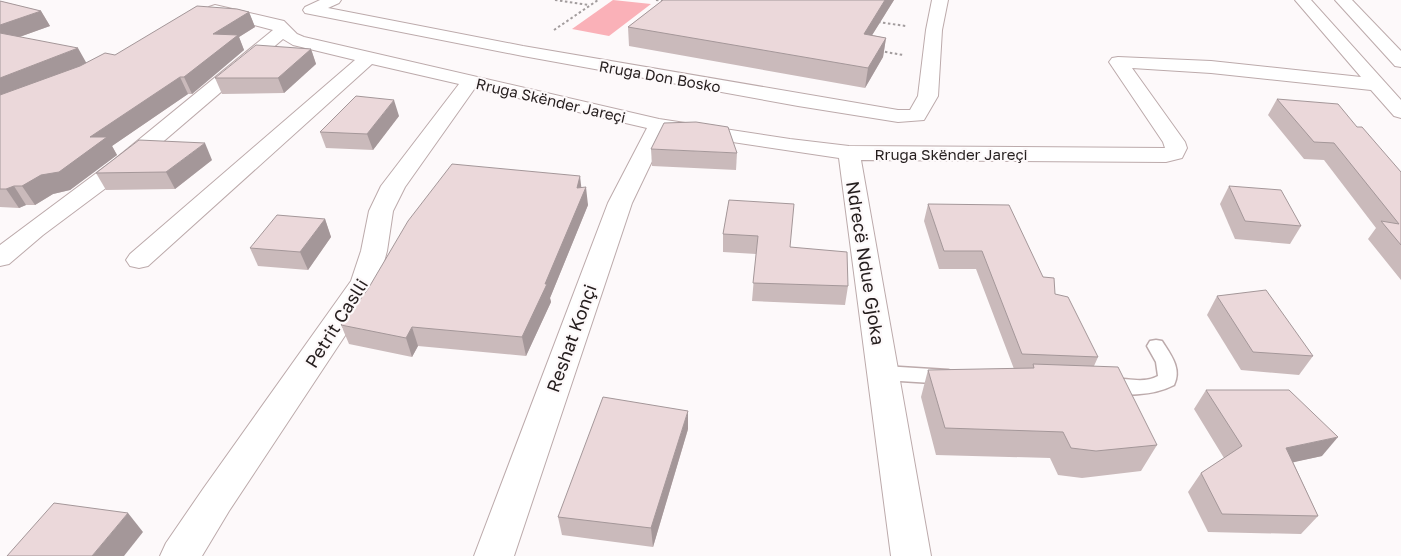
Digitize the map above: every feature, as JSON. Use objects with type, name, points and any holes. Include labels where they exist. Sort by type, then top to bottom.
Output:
[{"type":"street","name":"Rruga Skënder Jareçi","points":[[229,0],[203,13],[263,20],[278,24],[282,31],[299,41],[659,125],[755,141],[849,153],[1166,155],[1174,153],[1176,148],[1174,142],[1118,62],[1211,67],[1377,85]]},
{"type":"street","name":"Rruga Don Bosko","points":[[333,0],[311,10],[577,61],[898,116],[917,116],[928,96],[934,30],[940,0]]},
{"type":"street","points":[[1303,0],[1401,112]]},
{"type":"street","points":[[1343,0],[1401,62]]},
{"type":"street","points":[[0,258],[34,230],[122,166],[282,31]]},
{"type":"street","points":[[140,260],[368,58]]},
{"type":"street","name":"Petrit Caslli","points":[[180,556],[216,500],[344,315],[365,281],[374,251],[381,211],[393,186],[470,82]]},
{"type":"street","name":"Reshat Konçi","points":[[494,556],[620,203],[659,125]]},
{"type":"street","name":"Ndrecë Ndue Gjoka","points":[[849,153],[911,556]]},
{"type":"lane","points":[[1085,385],[1160,385],[1167,380],[1169,373],[1167,364],[1156,346]]},
{"type":"lane","points":[[884,373],[970,378]]},
{"type":"path","points":[[555,0],[589,6]]},
{"type":"path","points":[[552,31],[598,0]]},
{"type":"path","points":[[656,0],[670,2]]},
{"type":"path","points":[[877,22],[934,30]]},
{"type":"path","points":[[874,50],[931,60]]},
{"type":"shaded area","points":[[613,0],[651,4],[609,36],[572,29]]},
{"type":"building","points":[[663,0],[885,0],[864,34],[886,38],[868,68],[628,27]]},
{"type":"building","points":[[0,1],[41,11],[0,25]]},
{"type":"building","points":[[197,6],[237,9],[249,12],[213,34],[238,35],[184,77],[180,77],[90,137],[107,137],[59,172],[41,175],[22,186],[0,189],[0,95],[80,66],[105,53],[115,55]]},
{"type":"building","points":[[0,33],[78,48],[0,78]]},
{"type":"building","points":[[256,45],[311,49],[278,78],[215,78]]},
{"type":"building","points":[[356,96],[394,100],[367,134],[320,132]]},
{"type":"building","points":[[1277,99],[1338,104],[1357,127],[1362,127],[1401,172],[1401,245],[1381,221],[1399,224],[1334,143],[1314,142]]},
{"type":"building","points":[[696,122],[728,127],[737,153],[651,149],[664,123]]},
{"type":"building","points":[[139,140],[205,143],[166,172],[96,173]]},
{"type":"building","points":[[452,164],[580,176],[577,188],[586,187],[545,284],[547,284],[522,337],[412,327],[406,338],[341,325],[368,289],[408,221]]},
{"type":"building","points":[[1229,186],[1281,190],[1301,226],[1245,221]]},
{"type":"building","points":[[729,200],[794,204],[790,247],[847,252],[848,286],[753,283],[758,236],[723,234]]},
{"type":"building","points":[[928,204],[1009,205],[1043,277],[1054,278],[1055,294],[1068,297],[1098,357],[1022,354],[982,251],[944,251]]},
{"type":"building","points":[[277,215],[325,219],[300,252],[250,248]]},
{"type":"building","points":[[1266,290],[1313,356],[1253,352],[1217,296]]},
{"type":"building","points":[[1033,364],[1118,367],[1157,445],[1096,451],[1071,448],[1063,432],[945,428],[928,370],[1034,368]]},
{"type":"building","points":[[1206,390],[1289,390],[1338,437],[1286,448],[1318,516],[1222,514],[1201,473],[1242,446]]},
{"type":"building","points":[[603,397],[688,411],[651,528],[558,517]]},
{"type":"building","points":[[54,503],[128,513],[92,556],[7,556]]}]
